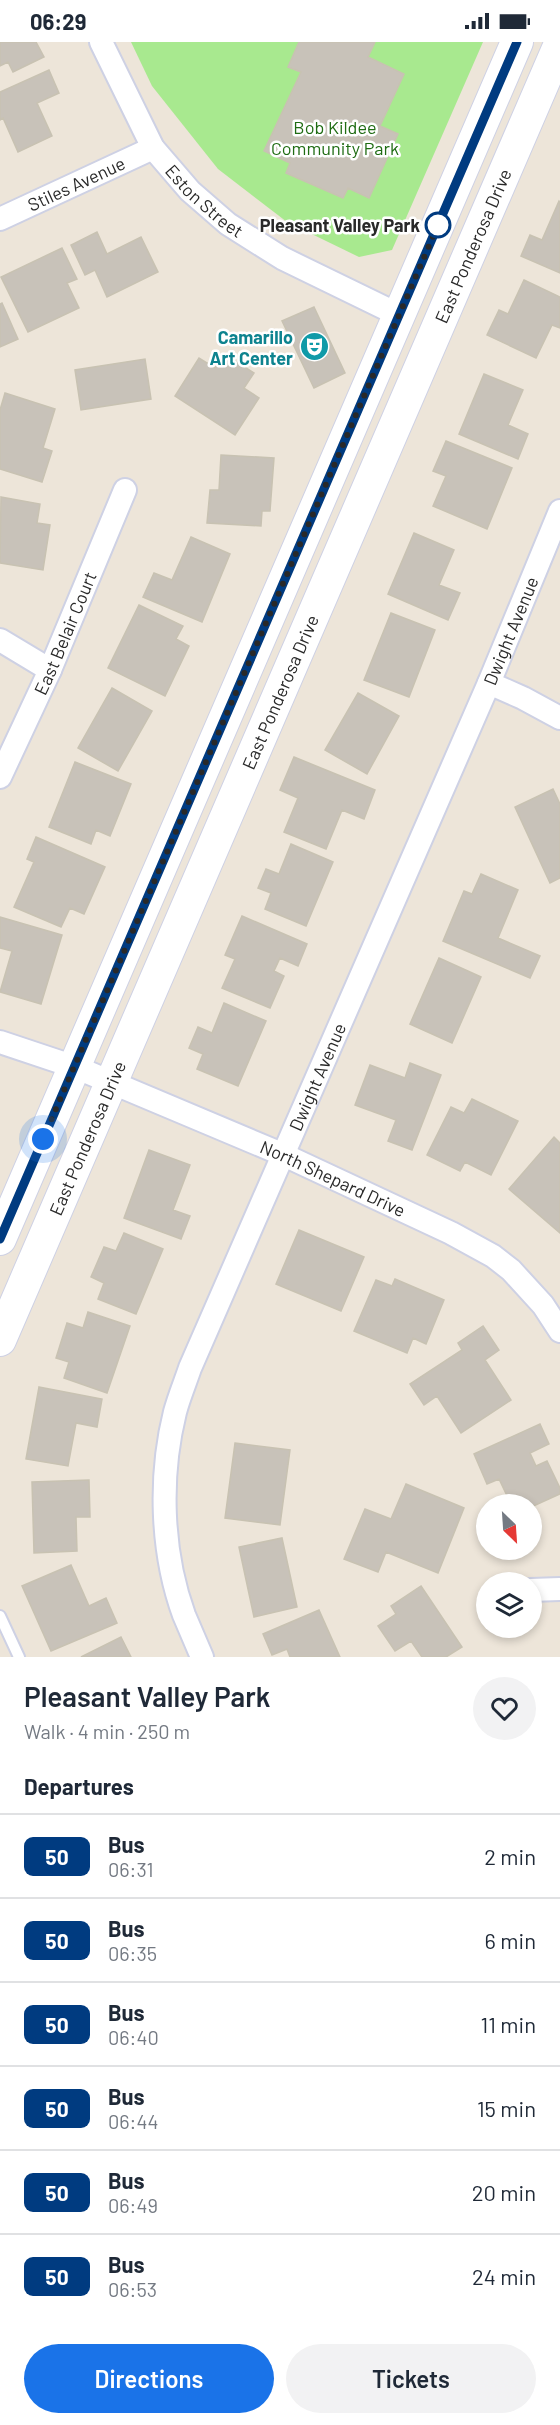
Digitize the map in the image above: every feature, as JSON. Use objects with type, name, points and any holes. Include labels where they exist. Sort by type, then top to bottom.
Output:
[{"type":"main road","points":[[0,1239],[517,42]]},
{"type":"main road","name":"East Ponderosa Drive","points":[[0,1340],[560,44]]},
{"type":"main road","points":[[399,315],[435,333]]},
{"type":"street","name":"Eston Street","points":[[101,42],[153,148],[190,190],[228,224],[282,258],[399,315]]},
{"type":"street","name":"Stiles Avenue","points":[[0,219],[153,148]]},
{"type":"street","name":"East Belair Court","points":[[0,777],[50,670],[125,490]]},
{"type":"street","name":"Dwight Avenue","points":[[202,1657],[184,1614],[168,1543],[165,1499],[166,1460],[175,1412],[190,1368],[489,683],[560,511]]},
{"type":"street","points":[[0,640],[50,670]]},
{"type":"street","points":[[489,683],[560,718]]},
{"type":"street","name":"North Shepard Drive","points":[[0,1042],[75,1067],[284,1155],[451,1233],[493,1256],[528,1287],[560,1331]]},
{"type":"street","points":[[542,1589],[560,1588]]},
{"type":"lane","points":[[0,1616],[19,1657]]},
{"type":"green space","name":"Bob Kildee Community Park","points":[[131,42],[483,42],[392,250],[359,257],[287,222],[218,169],[152,86]]},
{"type":"building","points":[[0,42],[36,42],[44,57],[13,72],[8,62],[0,66]]},
{"type":"building","points":[[299,42],[375,42],[368,57],[404,74],[380,126],[398,134],[369,198],[348,188],[343,198],[286,173],[290,163],[264,151],[301,72],[288,67]]},
{"type":"building","points":[[49,70],[59,93],[37,103],[52,136],[18,152],[3,118],[0,120],[0,92]]},
{"type":"building","points":[[559,201],[560,273],[521,256],[530,235],[542,240]]},
{"type":"building","points":[[97,232],[107,254],[141,237],[158,272],[107,297],[95,270],[85,275],[71,245]]},
{"type":"building","points":[[62,248],[77,279],[67,283],[79,308],[28,332],[1,277]]},
{"type":"building","points":[[524,280],[560,297],[560,328],[552,325],[536,358],[487,335],[499,310],[508,314]]},
{"type":"building","points":[[2,303],[18,339],[0,347],[0,304]]},
{"type":"building","name":"Camarillo Art Center","points":[[314,307],[345,373],[314,388],[282,321]]},
{"type":"building","points":[[224,354],[254,373],[244,388],[259,398],[235,435],[175,396],[199,358],[215,368]]},
{"type":"building","points":[[145,359],[151,399],[81,410],[75,370]]},
{"type":"building","points":[[484,374],[523,390],[508,425],[528,434],[518,459],[459,434]]},
{"type":"building","points":[[5,393],[55,409],[43,448],[52,451],[42,482],[0,469],[0,410]]},
{"type":"building","points":[[446,441],[512,468],[487,529],[433,506],[446,476],[433,471]]},
{"type":"building","points":[[221,455],[274,458],[270,511],[262,511],[261,526],[207,523],[210,490],[219,490]]},
{"type":"building","points":[[1,497],[40,504],[37,523],[50,525],[43,570],[0,563]]},
{"type":"building","points":[[414,533],[454,550],[439,585],[460,593],[448,620],[388,594]]},
{"type":"building","points":[[191,537],[230,554],[202,622],[143,597],[154,573],[172,580]]},
{"type":"building","points":[[139,605],[183,626],[176,639],[189,646],[165,696],[108,668]]},
{"type":"building","points":[[391,613],[435,630],[409,697],[364,680]]},
{"type":"building","points":[[112,688],[152,711],[118,771],[78,748]]},
{"type":"building","points":[[358,693],[399,716],[367,774],[325,750]]},
{"type":"building","points":[[294,757],[375,790],[364,819],[342,810],[326,849],[284,832],[298,798],[280,790]]},
{"type":"building","points":[[75,762],[131,784],[110,836],[96,830],[91,844],[49,827]]},
{"type":"building","points":[[553,789],[560,804],[560,878],[550,883],[515,807]]},
{"type":"building","points":[[36,837],[105,867],[84,914],[70,908],[61,927],[14,907],[34,862],[27,859]]},
{"type":"building","points":[[291,844],[333,862],[306,926],[265,909],[271,893],[258,888],[266,869],[279,874]]},
{"type":"building","points":[[481,874],[518,890],[498,938],[540,956],[530,978],[443,941],[464,891],[472,894]]},
{"type":"building","points":[[242,916],[307,944],[298,966],[280,958],[274,971],[284,976],[270,1008],[222,988],[235,959],[225,955]]},
{"type":"building","points":[[0,917],[62,935],[41,1004],[0,992],[12,951],[0,948]]},
{"type":"building","points":[[439,958],[481,977],[452,1043],[410,1024]]},
{"type":"building","points":[[224,1003],[266,1021],[238,1086],[197,1069],[203,1054],[189,1048],[198,1027],[212,1033]]},
{"type":"building","points":[[410,1063],[441,1075],[412,1150],[388,1141],[396,1120],[355,1105],[370,1065],[405,1078]]},
{"type":"building","points":[[472,1099],[518,1121],[491,1175],[465,1162],[460,1171],[427,1155],[451,1107],[464,1113]]},
{"type":"building","points":[[554,1137],[560,1143],[560,1233],[509,1189]]},
{"type":"building","points":[[149,1150],[190,1165],[173,1210],[190,1216],[181,1239],[124,1218]]},
{"type":"building","points":[[299,1230],[364,1257],[341,1311],[276,1284]]},
{"type":"building","points":[[124,1233],[163,1249],[136,1314],[98,1299],[104,1283],[91,1277],[104,1247],[116,1251]]},
{"type":"building","points":[[395,1279],[444,1300],[426,1344],[413,1338],[407,1353],[354,1331],[376,1280],[392,1286]]},
{"type":"building","points":[[88,1312],[130,1326],[107,1393],[64,1378],[69,1362],[56,1358],[67,1323],[83,1328]]},
{"type":"building","points":[[483,1326],[499,1350],[485,1360],[511,1400],[461,1433],[437,1396],[424,1405],[410,1384],[462,1350],[458,1343]]},
{"type":"building","points":[[39,1387],[102,1399],[97,1427],[76,1423],[68,1466],[26,1459]]},
{"type":"building","points":[[540,1424],[549,1444],[530,1453],[536,1466],[547,1461],[560,1488],[560,1494],[542,1502],[542,1494],[506,1494],[499,1479],[487,1484],[474,1454]]},
{"type":"building","points":[[235,1443],[290,1450],[280,1525],[225,1518]]},
{"type":"building","points":[[89,1480],[90,1517],[76,1517],[77,1551],[34,1553],[32,1482]]},
{"type":"building","points":[[406,1484],[464,1508],[438,1573],[386,1552],[378,1572],[344,1559],[365,1509],[391,1519]]},
{"type":"building","points":[[282,1538],[297,1607],[254,1617],[239,1547]]},
{"type":"building","points":[[71,1565],[89,1606],[106,1598],[117,1623],[51,1651],[22,1586]]},
{"type":"building","points":[[421,1586],[462,1647],[446,1657],[422,1657],[411,1641],[395,1651],[378,1626],[396,1614],[391,1606]]},
{"type":"building","points":[[319,1610],[340,1657],[290,1657],[287,1649],[272,1655],[263,1634]]},
{"type":"building","points":[[121,1637],[131,1657],[81,1657]]},
{"type":"bus line","name":"50","points":[[0,1239],[517,42]]},
{"type":"place","name":"Pleasant Valley Park","points":[[438,225]]},
{"type":"place","name":"Camarillo Art Center","points":[[314,347]]},
{"type":"route","points":[[43,1139],[438,225]]}]
